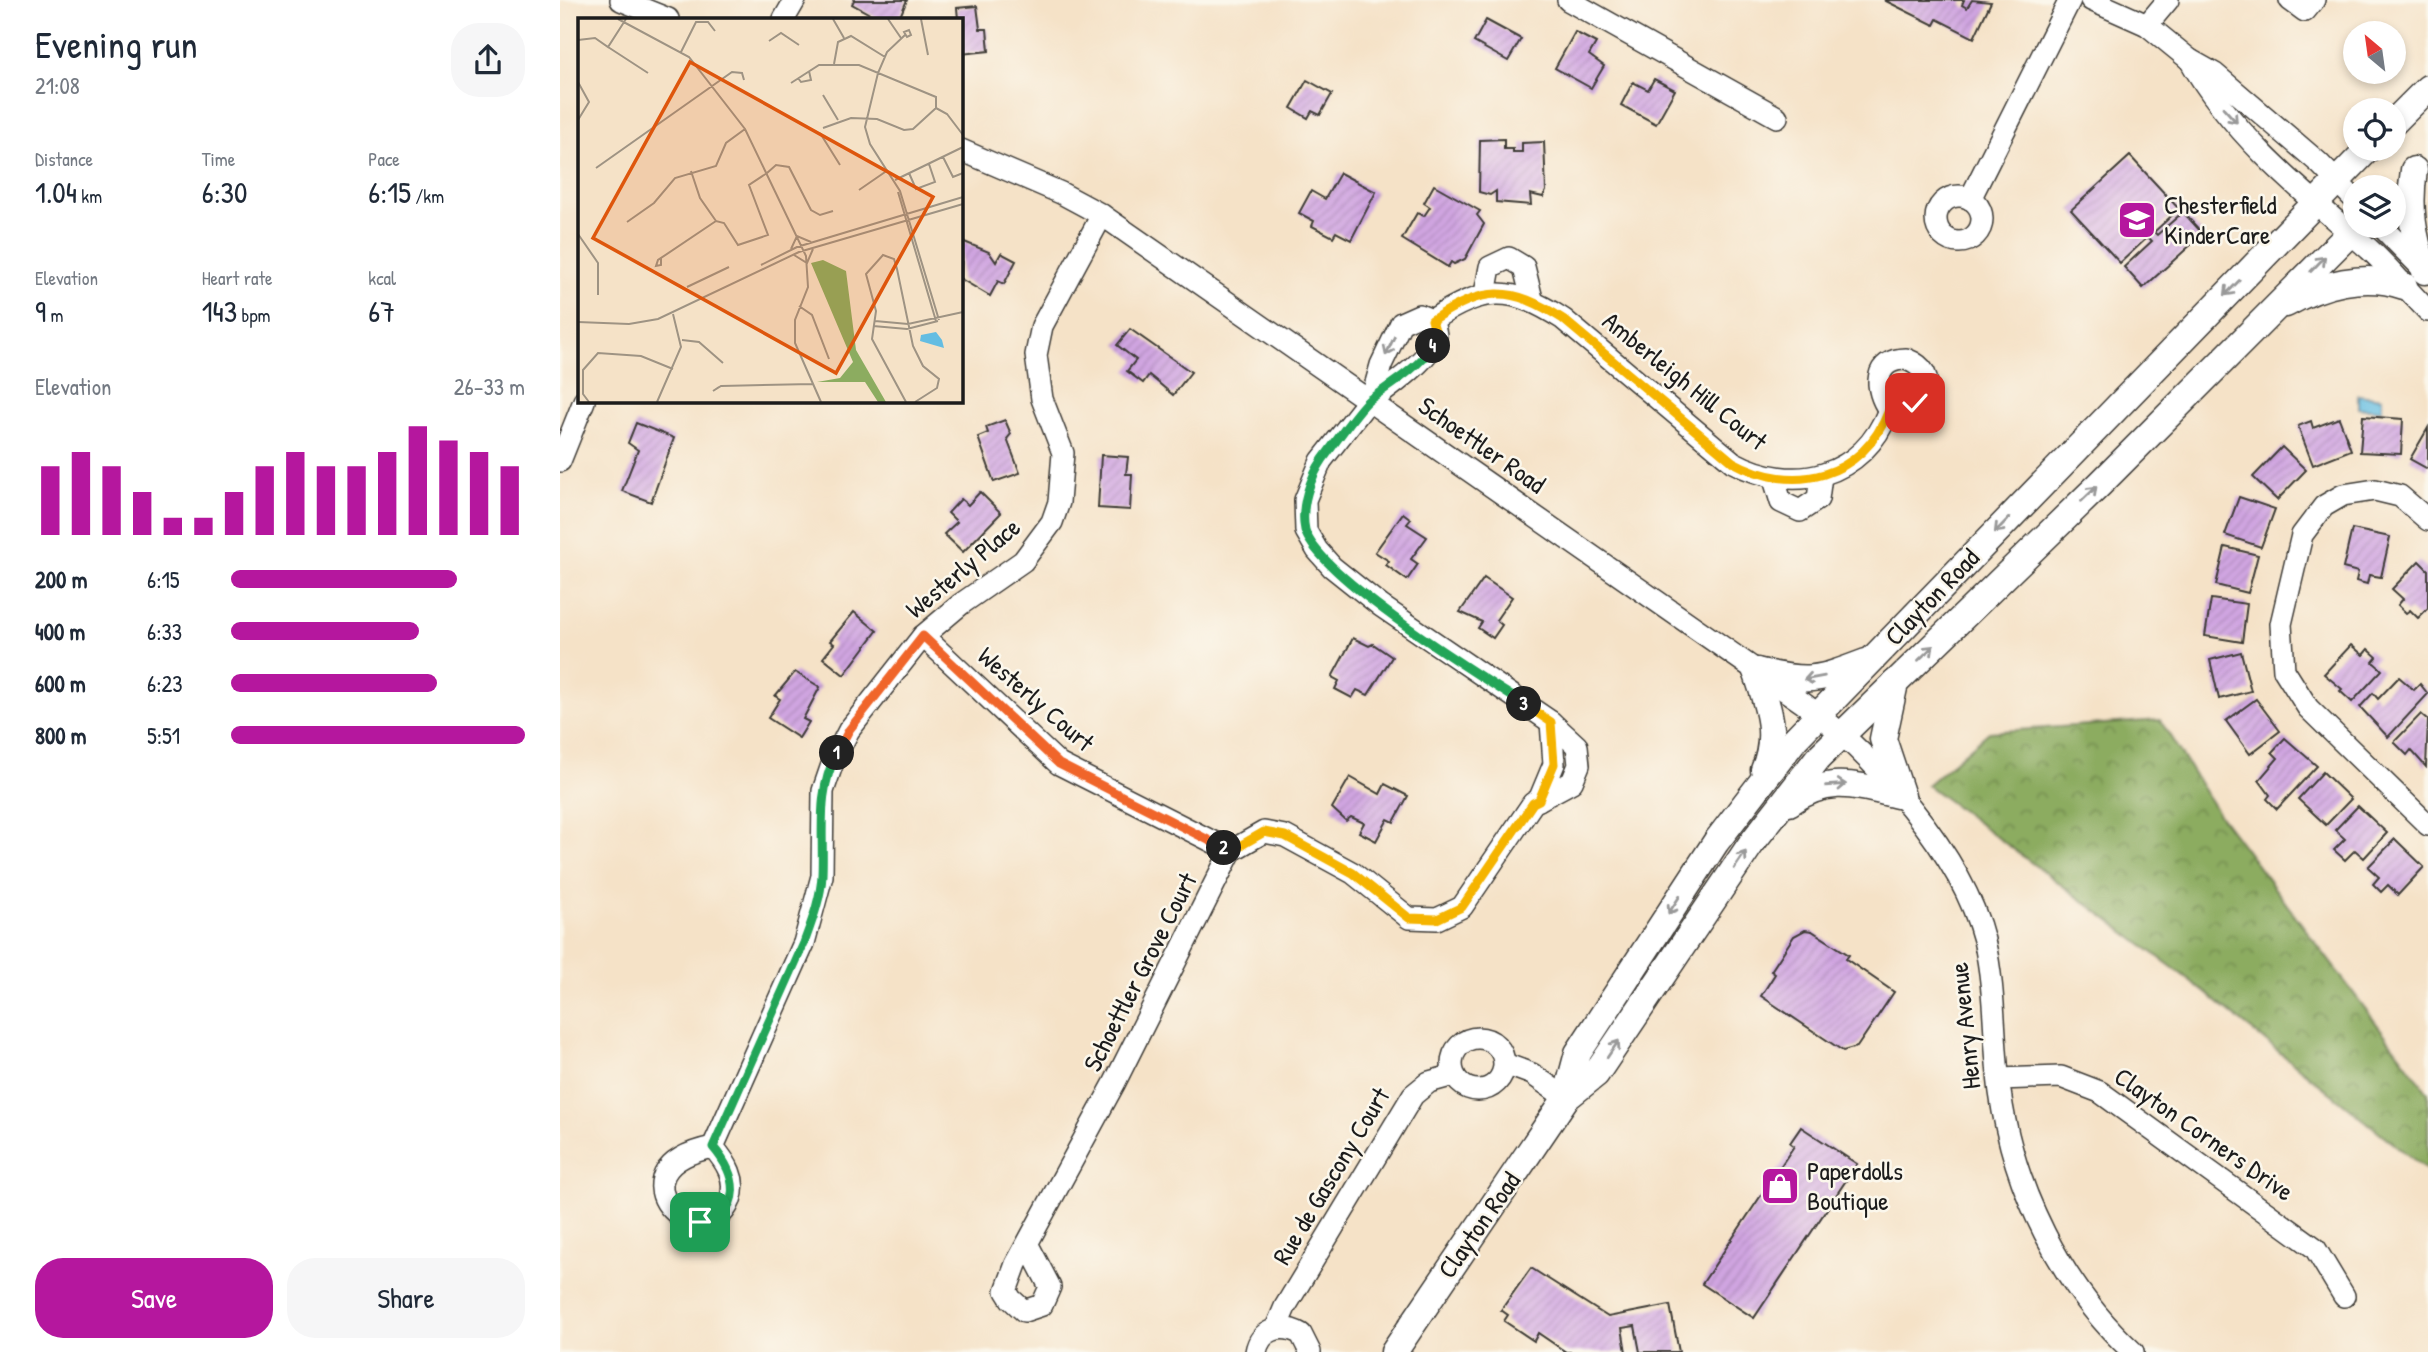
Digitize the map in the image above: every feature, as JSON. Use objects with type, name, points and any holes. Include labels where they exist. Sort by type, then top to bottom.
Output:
[{"type":"main road","points":[[2406,110],[2428,88]]},
{"type":"main road","name":"Clayton Road","points":[[1566,1098],[1578,1053],[1716,842],[1759,782],[1871,660],[2356,161]]},
{"type":"main road","points":[[2406,179],[2421,163]]},
{"type":"main road","points":[[2269,313],[2296,298],[2348,281],[2419,277],[2409,200],[2421,163]]},
{"type":"main road","name":"Clayton Road","points":[[1394,1352],[1566,1098],[1596,1074],[1775,811],[1841,734],[2345,238]]},
{"type":"main road","points":[[1759,782],[1771,753],[1772,729],[1756,671],[1798,680],[1814,680],[1871,660]]},
{"type":"main road","points":[[1895,683],[1884,739],[1902,796]]},
{"type":"main road","points":[[1775,811],[1807,790],[1839,782],[1902,796]]},
{"type":"street","points":[[621,0],[666,18]]},
{"type":"street","points":[[785,18],[794,0]]},
{"type":"street","points":[[1568,0],[1777,117]]},
{"type":"street","points":[[1970,199],[2070,0]]},
{"type":"street","points":[[2091,0],[2147,25],[2190,60],[2215,74],[2343,188]]},
{"type":"street","points":[[2147,25],[2168,0]]},
{"type":"street","points":[[2290,0],[2305,11],[2314,0]]},
{"type":"street","points":[[2190,60],[2204,85],[2296,189],[2343,223]]},
{"type":"street","name":"Schoettler Road","points":[[962,150],[1061,193],[1102,215],[1819,715]]},
{"type":"street","name":"Westerly Place","points":[[713,1147],[814,915],[822,876],[823,791],[834,759],[849,730],[923,636],[961,604],[1023,561],[1052,523],[1059,502],[1063,453],[1042,399],[1035,355],[1042,326],[1102,215]]},
{"type":"street","points":[[2360,238],[2370,250],[2419,277]]},
{"type":"street","points":[[2390,238],[2419,277],[2428,311]]},
{"type":"street","points":[[1485,295],[1490,267],[1509,258],[1524,267],[1532,299]]},
{"type":"street","name":"Amberleigh Hill Court","points":[[1370,401],[1381,365],[1401,323],[1419,315],[1432,320],[1464,299],[1485,295],[1532,299],[1563,319],[1733,462],[1756,474],[1774,479],[1821,476],[1852,460],[1873,439],[1889,410]]},
{"type":"street","points":[[1231,851],[1264,832],[1285,836],[1353,873],[1409,918],[1437,919],[1462,907],[1533,803],[1572,782],[1579,765],[1577,746],[1551,722],[1381,606],[1332,567],[1306,531],[1305,500],[1321,461],[1370,401],[1395,384],[1433,348],[1437,337],[1432,320]]},
{"type":"street","points":[[560,461],[584,402]]},
{"type":"street","points":[[1774,479],[1781,502],[1800,511],[1818,499],[1821,476]]},
{"type":"street","points":[[2428,520],[2400,496],[2375,491],[2343,495],[2325,506],[2302,535],[2281,624],[2284,670],[2308,708],[2428,825]]},
{"type":"street","name":"Westerly Court","points":[[923,636],[1059,764],[1231,851]]},
{"type":"street","name":"Henry Avenue","points":[[1819,715],[1902,796],[1947,859],[1983,938],[1992,983],[1998,1079],[2005,1124],[2020,1174],[2043,1228],[2095,1311],[2133,1352]]},
{"type":"street","name":"Schoettler Grove Court","points":[[1028,1245],[1057,1184],[1114,1084],[1231,851]]},
{"type":"street","points":[[1477,1037],[1494,1042],[1504,1056],[1505,1064],[1499,1081],[1484,1090],[1467,1088],[1454,1075],[1452,1067],[1456,1050],[1461,1044],[1477,1037]]},
{"type":"street","points":[[1505,1064],[1532,1074],[1566,1098]]},
{"type":"street","name":"Rue de Gascony Court","points":[[1256,1352],[1261,1339],[1276,1328],[1285,1307],[1413,1095],[1429,1082],[1454,1075]]},
{"type":"street","name":"Clayton Corners Drive","points":[[1998,1079],[2061,1077],[2100,1092],[2315,1248],[2344,1296]]},
{"type":"street","points":[[1276,1328],[1285,1328],[1301,1334],[1310,1352]]},
{"type":"green space","points":[[2160,720],[2218,813],[2428,1092],[2428,1171],[2188,979],[1927,785],[1989,732]]},
{"type":"water","points":[[2358,395],[2382,398],[2382,410],[2358,408]]},
{"type":"building","points":[[854,0],[907,0],[899,18],[877,18],[852,4]]},
{"type":"building","points":[[1884,0],[1964,0],[1962,5],[1967,8],[1972,0],[1991,2],[1974,38],[1937,19],[1934,25]]},
{"type":"building","points":[[977,6],[980,29],[987,29],[989,51],[962,54],[962,18],[958,18],[957,8]]},
{"type":"building","points":[[1486,20],[1521,39],[1508,61],[1474,42]]},
{"type":"building","points":[[1575,32],[1596,43],[1589,55],[1604,66],[1591,88],[1555,68]]},
{"type":"building","points":[[1654,79],[1675,90],[1656,124],[1621,105],[1633,82],[1648,90]]},
{"type":"building","points":[[1307,80],[1332,94],[1320,115],[1312,111],[1308,118],[1291,108]]},
{"type":"building","points":[[1504,139],[1504,149],[1513,149],[1513,152],[1522,152],[1522,143],[1544,142],[1546,191],[1543,197],[1530,194],[1531,205],[1496,202],[1496,191],[1490,195],[1479,192],[1480,140]]},
{"type":"building","points":[[2130,156],[2179,209],[2154,232],[2157,235],[2183,212],[2203,234],[2143,288],[2124,267],[2152,241],[2148,237],[2120,263],[2071,210]]},
{"type":"building","points":[[1340,173],[1376,192],[1351,240],[1336,232],[1333,237],[1312,226],[1314,221],[1299,213],[1311,191],[1325,199]]},
{"type":"building","points":[[1434,185],[1480,211],[1477,215],[1484,224],[1465,259],[1454,264],[1451,262],[1448,267],[1402,239],[1417,213],[1424,216],[1430,207],[1424,203]]},
{"type":"building","points":[[962,241],[989,252],[996,262],[1001,253],[1016,261],[1004,284],[998,281],[990,296],[962,280]]},
{"type":"building","points":[[1130,329],[1191,372],[1173,395],[1149,375],[1143,383],[1127,371],[1136,360],[1117,345]]},
{"type":"building","points":[[2363,416],[2403,419],[2401,454],[2360,452]]},
{"type":"building","points":[[2339,418],[2351,450],[2313,465],[2298,426],[2311,421],[2313,428]]},
{"type":"building","points":[[1005,420],[1011,434],[1007,439],[1020,473],[994,482],[978,437],[988,433],[986,427]]},
{"type":"building","points":[[636,423],[674,438],[651,502],[622,491],[638,450],[628,443]]},
{"type":"building","points":[[2428,428],[2428,469],[2410,459]]},
{"type":"building","points":[[2282,447],[2306,470],[2277,500],[2253,477]]},
{"type":"building","points":[[1101,455],[1128,457],[1126,474],[1132,474],[1130,510],[1098,508]]},
{"type":"building","points":[[980,492],[1001,513],[963,552],[944,534],[957,522],[948,513],[961,499],[968,505]]},
{"type":"building","points":[[2239,497],[2275,509],[2261,547],[2225,535]]},
{"type":"building","points":[[1403,513],[1411,519],[1407,524],[1427,537],[1411,559],[1418,564],[1407,580],[1386,565],[1389,561],[1375,552]]},
{"type":"building","points":[[2352,529],[2390,537],[2381,577],[2369,575],[2367,584],[2356,581],[2358,572],[2343,568]]},
{"type":"building","points":[[2225,547],[2258,555],[2248,593],[2216,585]]},
{"type":"building","points":[[2419,561],[2428,570],[2428,608],[2418,618],[2410,610],[2406,613],[2398,605],[2403,599],[2392,589]]},
{"type":"building","points":[[1484,578],[1512,597],[1496,620],[1502,625],[1493,638],[1478,628],[1482,622],[1460,612]]},
{"type":"building","points":[[2211,599],[2247,604],[2242,642],[2205,636]]},
{"type":"building","points":[[854,612],[877,631],[844,675],[823,658],[834,644],[830,641]]},
{"type":"building","points":[[1353,638],[1369,646],[1373,644],[1392,657],[1368,695],[1357,690],[1352,698],[1335,689],[1339,681],[1332,677]]},
{"type":"building","points":[[2351,645],[2363,655],[2368,649],[2377,657],[2373,662],[2382,670],[2352,702],[2340,691],[2342,689],[2324,674]]},
{"type":"building","points":[[2241,652],[2251,691],[2219,699],[2210,660]]},
{"type":"building","points":[[795,672],[820,687],[803,719],[809,722],[799,738],[768,718],[780,699],[775,696]]},
{"type":"building","points":[[2399,677],[2414,690],[2420,684],[2428,694],[2388,737],[2360,707],[2373,693],[2378,699]]},
{"type":"building","points":[[2256,699],[2280,731],[2250,754],[2226,721]]},
{"type":"building","points":[[2421,714],[2428,720],[2426,767],[2411,750],[2407,755],[2394,742]]},
{"type":"building","points":[[2285,738],[2317,766],[2277,809],[2267,799],[2270,795],[2259,780],[2278,758],[2272,752]]},
{"type":"building","points":[[2323,772],[2351,799],[2326,825],[2298,799]]},
{"type":"building","points":[[1350,777],[1380,794],[1385,784],[1408,796],[1394,822],[1388,819],[1376,841],[1359,832],[1364,823],[1351,817],[1346,821],[1332,808]]},
{"type":"building","points":[[2358,806],[2387,833],[2364,858],[2355,850],[2345,860],[2334,850],[2345,839],[2335,830]]},
{"type":"building","points":[[2395,839],[2424,867],[2398,895],[2388,885],[2381,892],[2373,884],[2379,877],[2368,867]]},
{"type":"building","points":[[1805,930],[1812,931],[1849,955],[1846,959],[1894,992],[1857,1047],[1843,1051],[1761,996],[1775,974],[1771,971],[1794,936]]},
{"type":"building","points":[[1801,1127],[1857,1164],[1754,1318],[1702,1284],[1794,1146],[1790,1143]]},
{"type":"building","points":[[1531,1268],[1608,1317],[1670,1305],[1679,1352],[1640,1352],[1635,1326],[1622,1328],[1626,1352],[1566,1352],[1538,1333],[1534,1341],[1504,1321],[1508,1315],[1501,1310]]},
{"type":"place","name":"Chesterfield KinderCare","points":[[2137,220]]},
{"type":"place","name":"Paperdolls Boutique","points":[[1780,1186]]},
{"type":"route","points":[[700,1222],[712,1220],[722,1213],[729,1203],[733,1192],[732,1180],[722,1158],[713,1147],[814,915],[822,876],[823,791],[834,759],[849,730],[923,636],[1059,764],[1231,851],[1264,832],[1285,836],[1353,873],[1409,918],[1437,919],[1462,907],[1497,860],[1533,803],[1539,800],[1554,764],[1551,722],[1381,606],[1332,567],[1317,550],[1306,531],[1304,515],[1305,500],[1321,461],[1369,400],[1395,384],[1433,348],[1437,337],[1432,320],[1464,299],[1485,295],[1532,299],[1563,319],[1733,462],[1756,474],[1774,479],[1807,479],[1838,468],[1852,460],[1873,439],[1884,424],[1889,410],[1901,409],[1915,403]]}]
